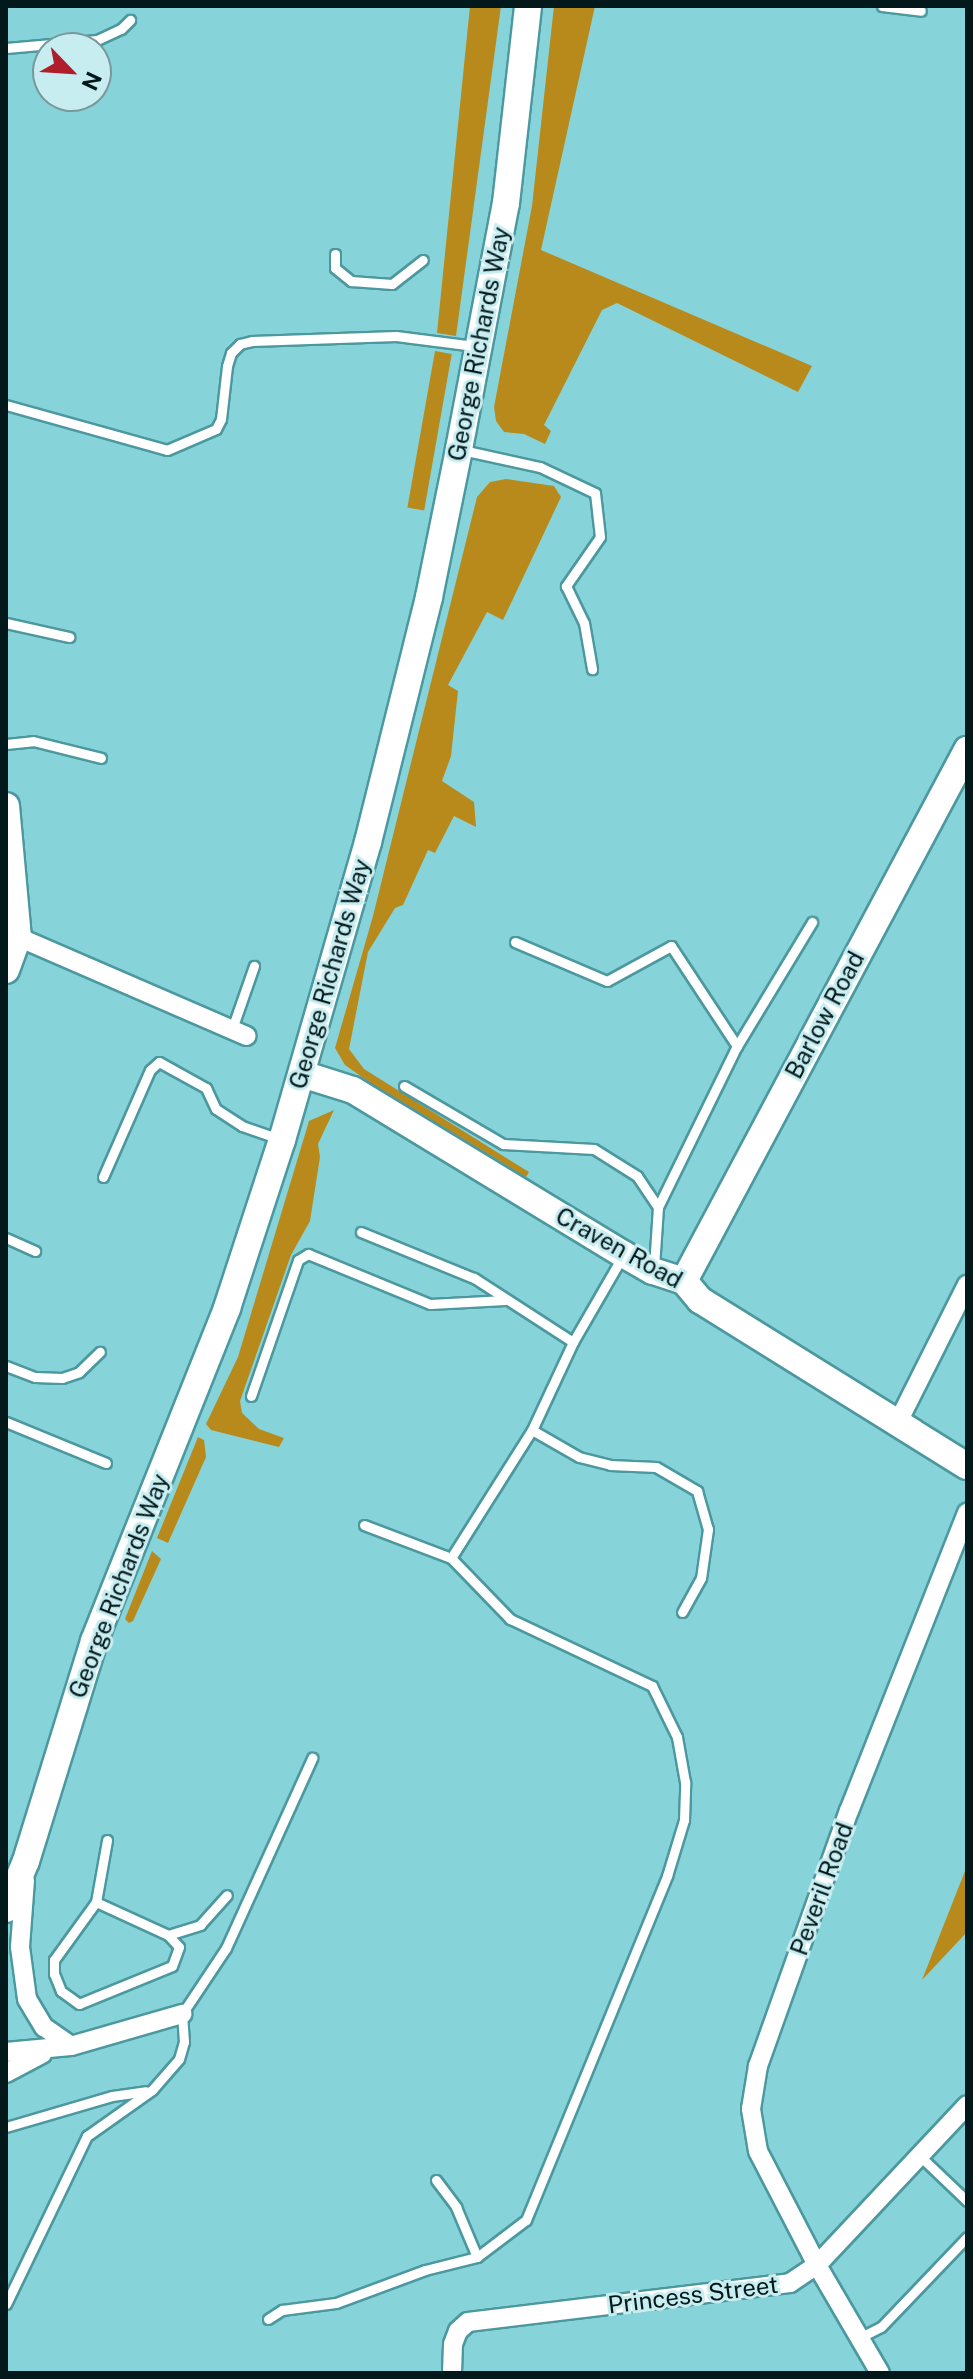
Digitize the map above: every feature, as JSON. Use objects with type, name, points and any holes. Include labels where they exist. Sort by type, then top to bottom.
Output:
[{"type":"street","name":"George Richards Way","points":[[6,1909],[26,1861],[94,1641],[227,1308],[302,1074],[368,842],[429,597],[459,449],[506,203],[528,6]]},
{"type":"street","name":"Barlow Road","points":[[684,1281],[967,750]]},
{"type":"street","points":[[6,806],[18,937],[6,970]]},
{"type":"street","points":[[18,937],[240,1032]]},
{"type":"street","name":"Craven Road","points":[[302,1074],[353,1090],[623,1254],[653,1271],[684,1281],[700,1300],[967,1466]]},
{"type":"street","points":[[897,1424],[967,1285]]},
{"type":"street","name":"Peveril Road","points":[[880,2373],[817,2265],[758,2151],[751,2109],[758,2066],[849,1811],[967,1513]]},
{"type":"street","points":[[26,1861],[20,1947],[27,1999],[44,2027],[71,2046]]},
{"type":"street","points":[[6,2052],[48,2051],[182,2014]]},
{"type":"street","points":[[6,2073],[48,2051]]},
{"type":"street","name":"Princess Street","points":[[452,2373],[453,2344],[468,2322],[790,2283],[817,2265],[967,2105]]},
{"type":"lane","points":[[882,6],[921,11]]},
{"type":"lane","points":[[6,48],[97,40],[121,29],[130,20]]},
{"type":"lane","points":[[335,254],[335,268],[351,281],[392,284],[423,260]]},
{"type":"lane","points":[[6,405],[167,450],[216,429],[221,419],[227,366],[231,353],[240,344],[396,336],[478,347]]},
{"type":"lane","points":[[459,449],[540,467],[595,493],[600,537],[566,586],[584,623],[592,669]]},
{"type":"lane","points":[[6,623],[69,637]]},
{"type":"lane","points":[[6,744],[33,741],[101,758]]},
{"type":"lane","points":[[653,1271],[658,1207],[737,1046],[812,922]]},
{"type":"lane","points":[[515,942],[607,981],[671,946],[737,1046]]},
{"type":"lane","points":[[240,1032],[254,966]]},
{"type":"lane","points":[[103,1177],[150,1070],[159,1062],[206,1088],[216,1109],[242,1126],[282,1140]]},
{"type":"lane","points":[[404,1086],[503,1144],[594,1149],[637,1176],[658,1207]]},
{"type":"lane","points":[[361,1232],[474,1278],[573,1342]]},
{"type":"lane","points":[[6,1238],[35,1251]]},
{"type":"lane","points":[[251,1396],[298,1260],[308,1254],[430,1304],[505,1300]]},
{"type":"lane","points":[[451,1558],[532,1430],[573,1342],[623,1254]]},
{"type":"lane","points":[[6,1366],[35,1377],[62,1378],[79,1372],[100,1352]]},
{"type":"lane","points":[[6,1422],[106,1463]]},
{"type":"lane","points":[[532,1430],[579,1457],[610,1465],[656,1467],[697,1491],[708,1529],[701,1578],[682,1612]]},
{"type":"lane","points":[[268,2319],[282,2310],[336,2303],[425,2270],[477,2257],[526,2220],[667,1876],[684,1820],[685,1782],[677,1737],[652,1686],[510,1619],[451,1558],[364,1525]]},
{"type":"lane","points":[[6,2304],[87,2136],[152,2090],[179,2059],[184,2042],[182,2014],[226,1948],[312,1758]]},
{"type":"lane","points":[[96,1902],[168,1935],[179,1947],[172,1966],[79,2004],[61,1991],[54,1974],[54,1960],[96,1902],[107,1840]]},
{"type":"lane","points":[[168,1935],[200,1925],[227,1895]]},
{"type":"lane","points":[[6,2127],[112,2096],[152,2090]]},
{"type":"lane","points":[[920,2156],[967,2201]]},
{"type":"lane","points":[[436,2180],[456,2207],[477,2257]]},
{"type":"lane","points":[[861,2337],[881,2327],[967,2237]]},
{"type":"shaded area","points":[[470,6],[501,6],[456,336],[437,333]]},
{"type":"shaded area","points":[[554,6],[595,6],[541,250],[812,366],[798,392],[617,303],[602,310],[544,425],[551,431],[545,444],[524,434],[504,432],[496,421],[494,407],[532,206]]},
{"type":"shaded area","points":[[435,351],[452,354],[424,511],[407,508]]},
{"type":"shaded area","points":[[506,479],[554,486],[561,497],[503,620],[487,612],[448,685],[458,691],[451,756],[442,781],[474,802],[476,827],[454,816],[435,853],[428,850],[403,905],[395,908],[368,952],[349,1049],[364,1069],[529,1172],[526,1177],[372,1084],[345,1065],[335,1048],[373,916],[477,497],[490,482]]},
{"type":"shaded area","points":[[334,1110],[318,1144],[320,1157],[310,1221],[291,1255],[240,1401],[242,1413],[259,1429],[284,1438],[279,1447],[211,1430],[206,1424],[238,1357],[309,1121]]},
{"type":"shaded area","points":[[198,1437],[204,1440],[206,1457],[168,1543],[157,1538]]},
{"type":"shaded area","points":[[152,1551],[161,1559],[133,1621],[129,1623],[125,1619]]},
{"type":"shaded area","points":[[967,1866],[967,1932],[922,1980]]}]
